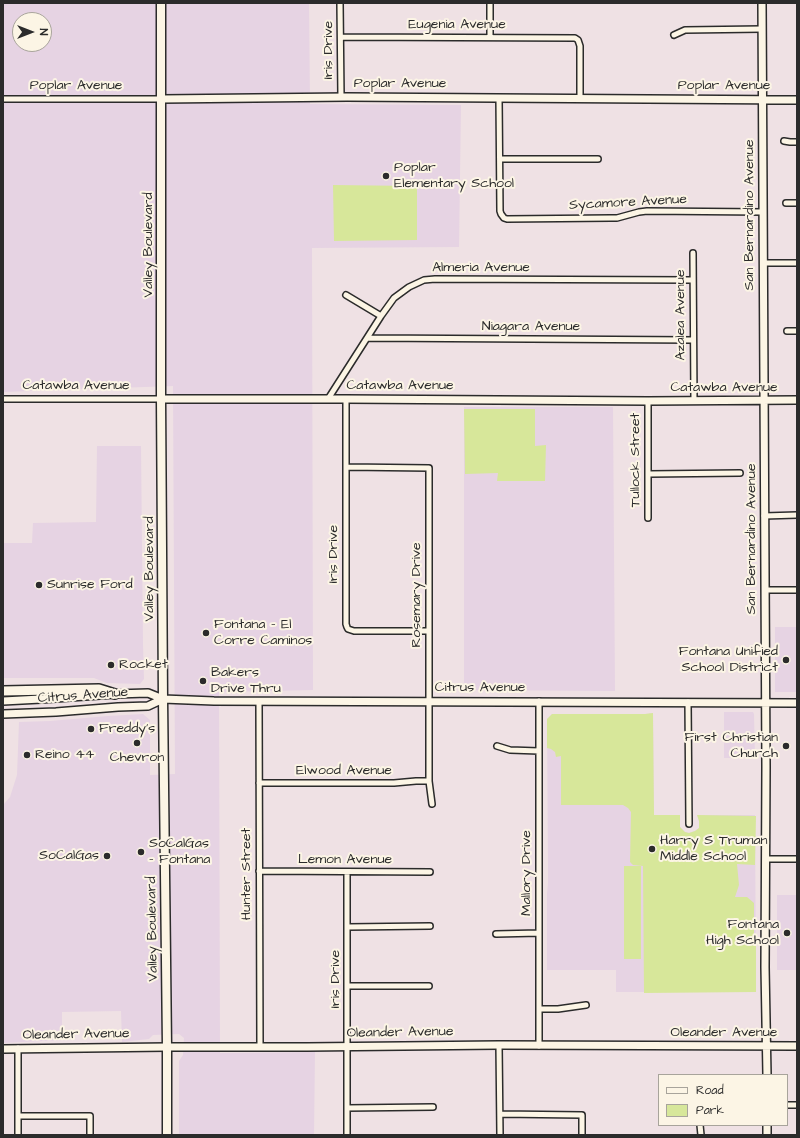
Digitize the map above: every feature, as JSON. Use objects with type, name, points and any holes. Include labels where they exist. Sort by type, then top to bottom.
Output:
[{"type":"highway","points":[[3,691],[99,689],[115,694]]},
{"type":"main road","name":"Valley Boulevard","points":[[161,3],[161,400],[167,1135]]},
{"type":"street","name":"Iris Drive","points":[[340,3],[341,97]]},
{"type":"street","points":[[490,3],[490,37]]},
{"type":"street","name":"San Bernardino Avenue","points":[[762,3],[766,859],[765,967],[767,1074]]},
{"type":"street","points":[[674,35],[685,30],[762,29]]},
{"type":"street","name":"Eugenia Avenue","points":[[341,37],[572,38],[578,40],[580,43],[580,99]]},
{"type":"street","name":"Poplar Avenue","points":[[3,99],[341,97],[797,100]]},
{"type":"street","points":[[499,98],[500,159],[598,159]]},
{"type":"street","points":[[784,141],[797,142]]},
{"type":"street","name":"Sycamore Avenue","points":[[500,159],[500,211],[502,216],[507,219],[617,218],[647,211],[763,212]]},
{"type":"street","points":[[786,203],[797,203]]},
{"type":"street","name":"Azalea Avenue","points":[[693,253],[694,401]]},
{"type":"street","points":[[763,263],[797,263]]},
{"type":"street","name":"Almeria Avenue","points":[[328,399],[394,298],[416,283],[430,279],[693,280]]},
{"type":"street","points":[[346,295],[381,316]]},
{"type":"street","points":[[787,331],[797,331]]},
{"type":"street","name":"Niagara Avenue","points":[[368,338],[694,340]]},
{"type":"street","name":"Catawba Avenue","points":[[3,399],[797,400]]},
{"type":"street","name":"Iris Drive","points":[[346,399],[347,627],[348,629],[354,631],[428,631]]},
{"type":"street","name":"Tullock Street","points":[[648,401],[648,518]]},
{"type":"street","name":"Rosemary Drive","points":[[347,467],[429,468],[429,781],[432,804]]},
{"type":"street","points":[[649,474],[740,473]]},
{"type":"street","points":[[764,516],[797,515]]},
{"type":"street","points":[[765,590],[797,590]]},
{"type":"street","name":"Citrus Avenue","points":[[3,701],[148,693],[163,699],[214,701],[797,703]]},
{"type":"street","name":"Citrus Avenue","points":[[3,714],[56,712],[118,706],[148,706],[163,699]]},
{"type":"street","name":"Hunter Street","points":[[259,701],[260,1047]]},
{"type":"street","name":"Mallory Drive","points":[[539,701],[539,1046]]},
{"type":"street","points":[[688,702],[689,824]]},
{"type":"street","points":[[497,746],[510,750],[539,751]]},
{"type":"street","name":"Elwood Avenue","points":[[259,783],[394,783],[416,780],[429,781]]},
{"type":"street","points":[[766,859],[797,859]]},
{"type":"street","name":"Lemon Avenue","points":[[259,871],[430,872]]},
{"type":"street","name":"Iris Drive","points":[[347,872],[347,1135]]},
{"type":"street","points":[[348,927],[430,926]]},
{"type":"street","points":[[496,934],[540,933]]},
{"type":"street","points":[[348,986],[429,986]]},
{"type":"street","points":[[540,1009],[558,1009],[586,1005]]},
{"type":"street","points":[[500,1045],[500,1135]]},
{"type":"street","name":"Oleander Avenue","points":[[3,1049],[500,1045],[797,1046]]},
{"type":"street","points":[[18,1048],[18,1135]]},
{"type":"street","points":[[347,1108],[433,1107]]},
{"type":"street","points":[[500,1114],[582,1115],[582,1135]]},
{"type":"street","points":[[18,1116],[90,1116],[90,1135]]},
{"type":"shaded area","points":[[3,3],[309,3],[310,104],[461,105],[459,247],[312,248],[313,690],[219,692],[220,1053],[315,1052],[314,1135],[179,1135],[179,1061],[183,1055],[184,1038],[179,1034],[153,1035],[149,1039],[122,1042],[121,1011],[62,1012],[62,1040],[3,1043],[3,805],[10,797],[17,775],[19,722],[143,714],[150,720],[150,775],[175,774],[173,386],[3,392]]},
{"type":"shaded area","points":[[464,407],[613,407],[615,691],[464,690]]},
{"type":"shaded area","points":[[97,446],[141,446],[144,679],[140,684],[107,683],[94,678],[3,678],[3,543],[32,543],[33,523],[96,522]]},
{"type":"shaded area","name":"Fontana Unified School District","points":[[775,627],[797,627],[797,692],[775,692]]},
{"type":"shaded area","points":[[724,712],[753,712],[755,758],[724,758]]},
{"type":"shaded area","name":"Harry S Truman Middle School","points":[[653,713],[654,815],[680,815],[680,827],[685,832],[689,833],[699,828],[697,815],[755,815],[756,992],[616,992],[616,970],[547,970],[547,719],[552,714]]},
{"type":"shaded area","name":"Fontana High School","points":[[777,895],[797,895],[797,970],[777,970]]},
{"type":"green space","points":[[333,185],[416,186],[417,240],[334,241]]},
{"type":"green space","points":[[464,409],[535,409],[535,446],[546,445],[545,481],[497,481],[498,473],[465,474]]},
{"type":"green space","name":"Harry S Truman Middle School","points":[[653,713],[654,815],[680,815],[680,827],[685,832],[689,833],[699,828],[697,815],[756,816],[755,865],[737,864],[739,885],[735,897],[747,897],[754,903],[754,937],[756,937],[756,992],[644,993],[643,866],[633,865],[630,862],[631,812],[623,805],[561,805],[561,756],[556,757],[555,752],[547,748],[547,719],[552,714]]},
{"type":"green space","points":[[624,866],[641,866],[641,959],[624,959]]},
{"type":"place","name":"Poplar Elementary School","points":[[386,176]]},
{"type":"place","name":"Sunrise Ford","points":[[39,585]]},
{"type":"place","name":"Fontana - El Corre Caminos","points":[[206,633]]},
{"type":"place","name":"Fontana Unified School District","points":[[786,660]]},
{"type":"place","name":"Rocket","points":[[111,665]]},
{"type":"place","name":"Bakers Drive Thru","points":[[203,681]]},
{"type":"place","name":"Freddy's","points":[[91,729]]},
{"type":"place","name":"Chevron","points":[[137,743]]},
{"type":"place","name":"First Christian Church","points":[[786,746]]},
{"type":"place","name":"Reino 44","points":[[27,755]]},
{"type":"place","name":"Harry S Truman Middle School","points":[[652,849]]},
{"type":"place","name":"SoCalGas - Fontana","points":[[141,852]]},
{"type":"place","name":"SoCalGas","points":[[107,856]]},
{"type":"place","name":"Fontana High School","points":[[787,933]]}]
